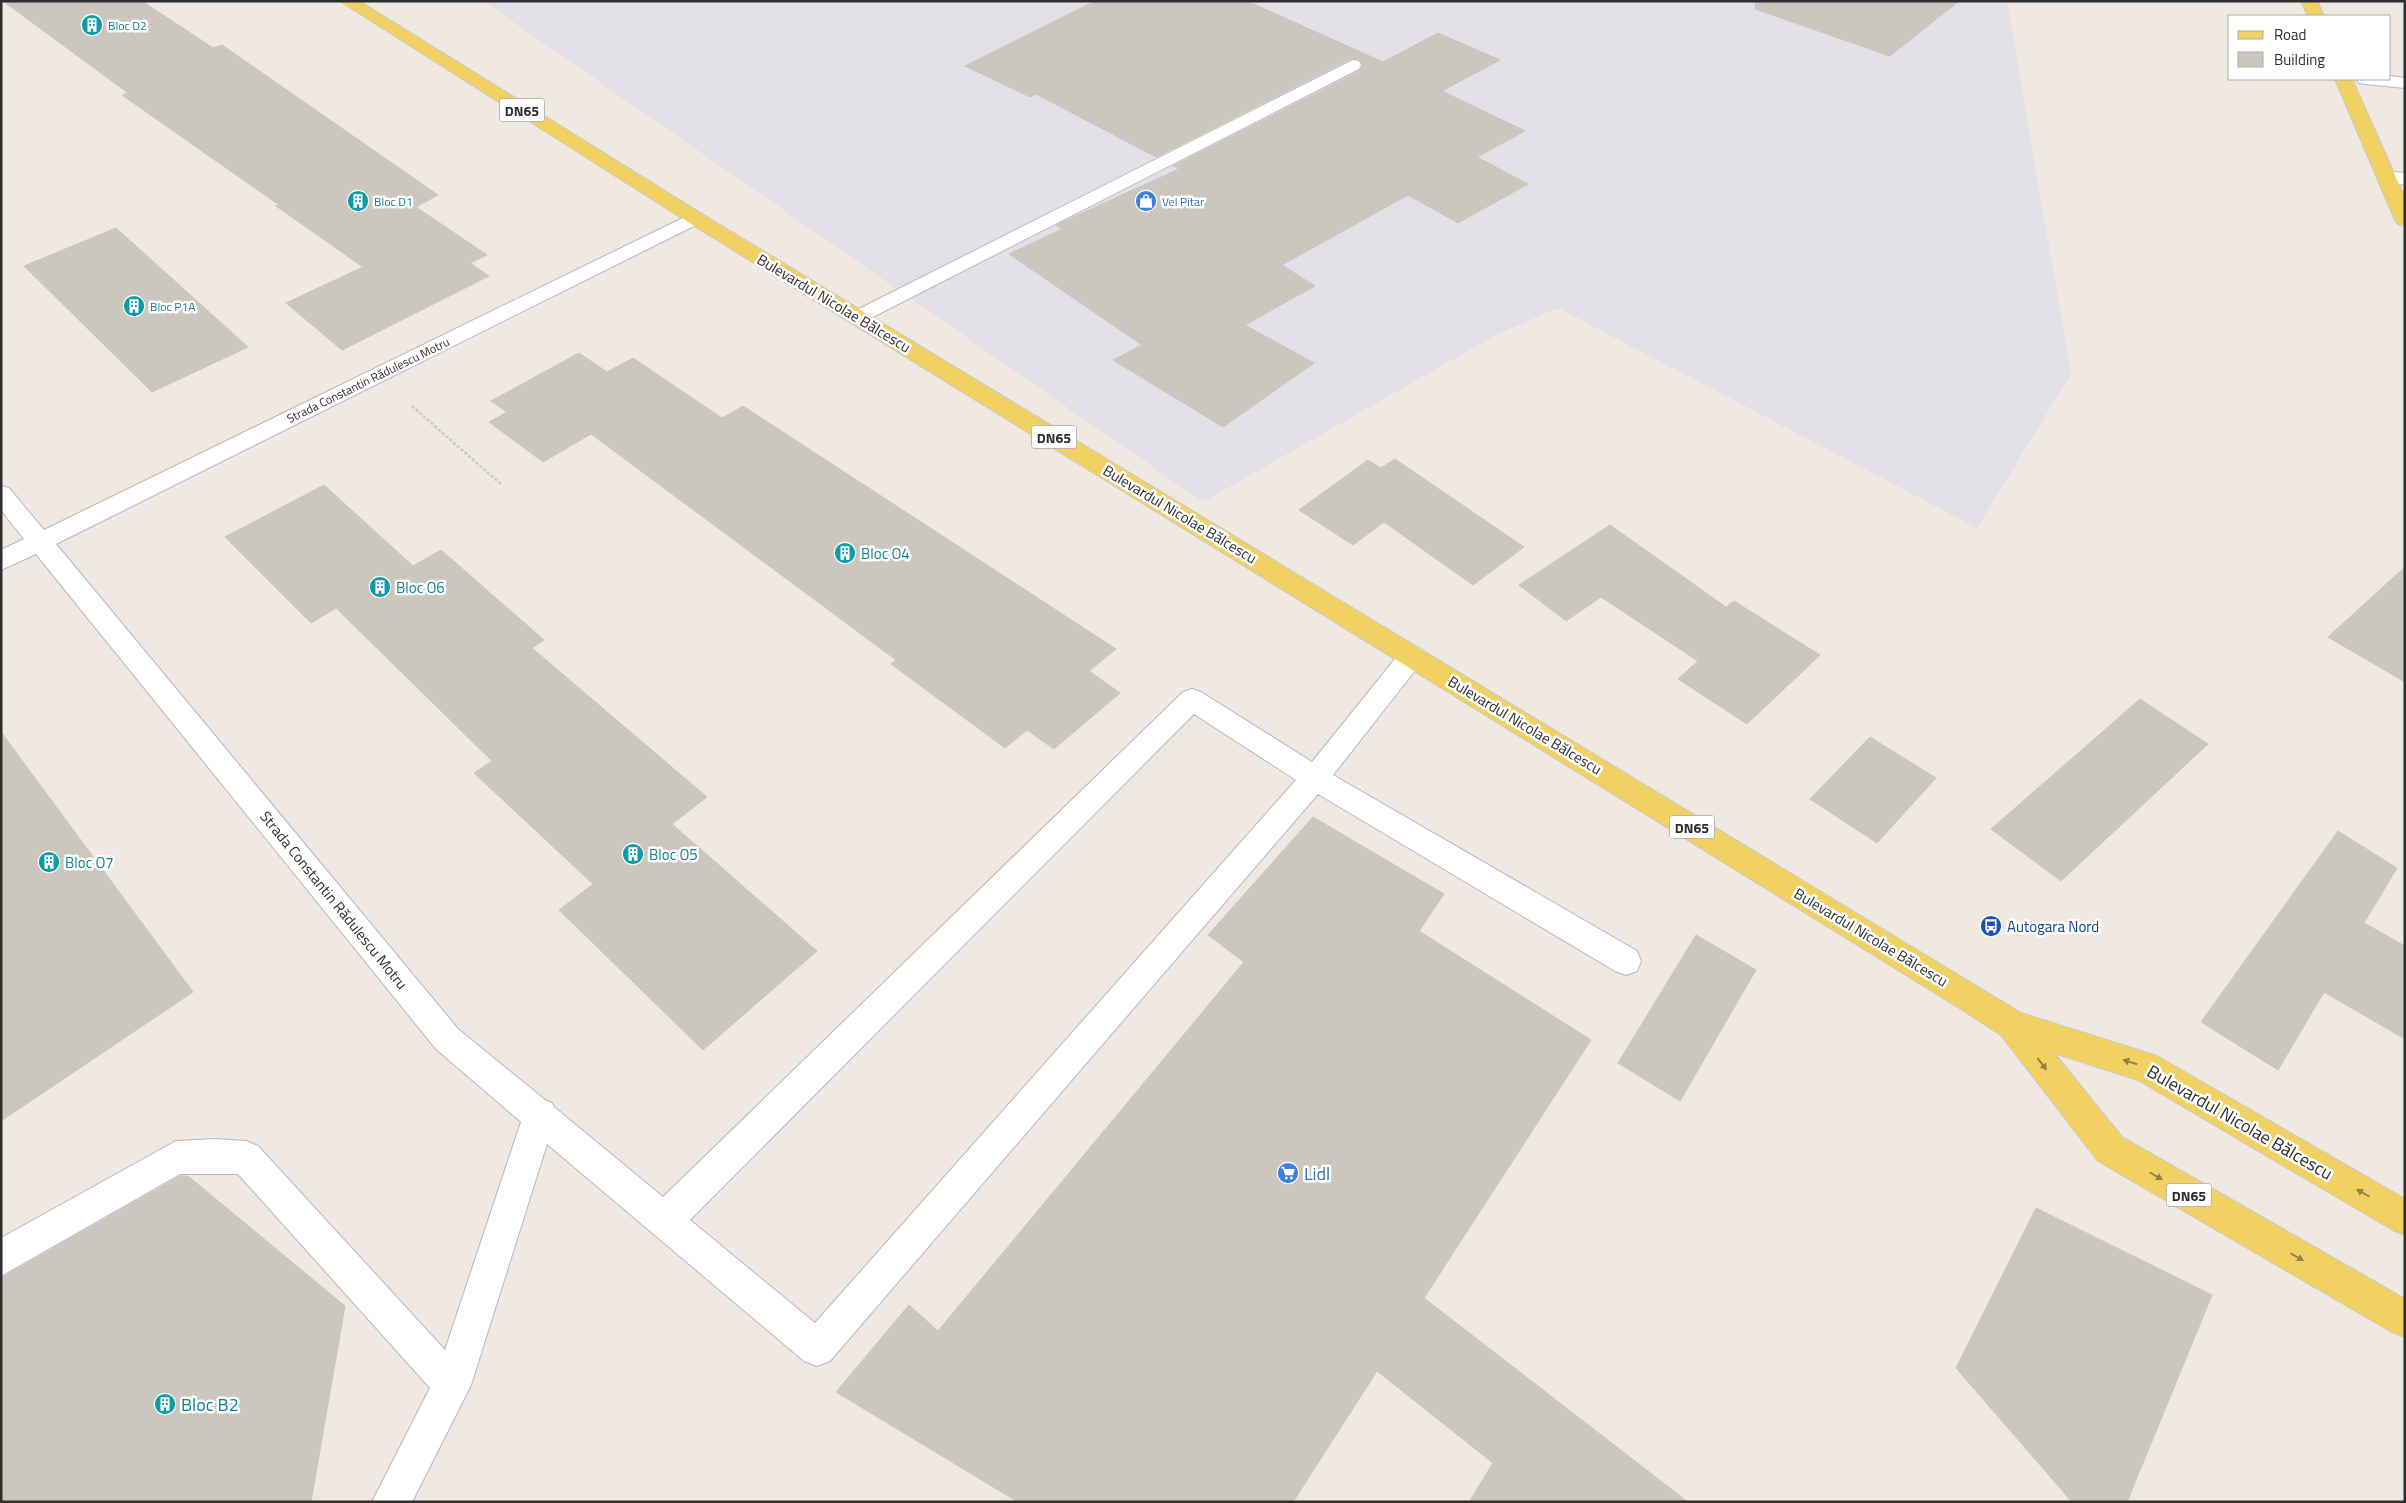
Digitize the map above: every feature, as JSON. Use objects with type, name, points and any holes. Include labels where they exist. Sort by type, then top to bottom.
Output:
[{"type":"main road","name":"Bulevardul Nicolae Bălcescu","points":[[348,1],[696,218],[2012,1025],[2146,1067],[2405,1218]]},
{"type":"main road","points":[[2310,1],[2316,15]]},
{"type":"main road","points":[[2344,80],[2396,178],[2405,220]]},
{"type":"main road","name":"Bulevardul Nicolae Bălcescu","points":[[2012,1025],[2110,1149],[2405,1319]]},
{"type":"street","points":[[858,317],[1353,65]]},
{"type":"street","points":[[2375,80],[2405,83]]},
{"type":"street","name":"Strada Constantin Rădulescu Motru","points":[[41,541],[696,218]]},
{"type":"street","name":"Strada Constantin Rădulescu Motru","points":[[1,494],[447,1039],[540,1114],[817,1348],[1314,778]]},
{"type":"street","points":[[1,561],[41,541]]},
{"type":"street","points":[[1314,778],[1412,656]]},
{"type":"street","points":[[666,1220],[1192,699],[1314,778],[1626,961]]},
{"type":"street","points":[[391,1502],[452,1384],[540,1114]]},
{"type":"street","points":[[1,1258],[176,1158],[214,1156],[246,1158],[452,1384]]},
{"type":"path","points":[[377,376],[502,485]]},
{"type":"shaded area","points":[[483,1],[2007,1],[2071,374],[1977,528],[1558,308],[1496,335],[1203,502]]},
{"type":"building","name":"Bloc D1","points":[[3,1],[142,1],[213,48],[222,45],[438,195],[416,207],[487,255],[470,263],[489,276],[342,350],[286,303],[363,267],[276,206],[279,205],[122,95],[128,93]]},
{"type":"building","points":[[1095,1],[1247,1],[1383,62],[1438,33],[1500,60],[1442,91],[1525,131],[1477,157],[1528,184],[1458,223],[1408,195],[1282,265],[1315,286],[1245,325],[1314,363],[1223,427],[1113,360],[1142,345],[1009,254],[1062,229],[1056,225],[1179,169],[1173,166],[1360,71],[1363,64],[1359,59],[1352,58],[1156,157],[1036,94],[1030,97],[965,66]]},
{"type":"building","points":[[1756,1],[1959,1],[1890,56],[1755,9]]},
{"type":"building","name":"Bloc P1A","points":[[116,228],[248,347],[152,392],[24,266]]},
{"type":"building","name":"Bloc O4","points":[[579,353],[607,372],[633,358],[722,418],[743,406],[1116,649],[1089,671],[1120,693],[1054,749],[1027,730],[1005,748],[891,664],[896,660],[591,434],[543,462],[489,422],[507,412],[491,401]]},
{"type":"building","points":[[1395,459],[1524,547],[1473,585],[1384,522],[1353,545],[1299,510],[1368,460],[1381,468]]},
{"type":"building","points":[[324,485],[413,566],[441,550],[544,640],[532,648],[707,797],[672,824],[817,951],[703,1050],[559,910],[593,884],[474,773],[492,761],[336,608],[311,623],[225,537]]},
{"type":"building","points":[[1610,525],[1726,607],[1734,601],[1820,655],[1747,724],[1678,679],[1698,661],[1601,597],[1566,621],[1519,585]]},
{"type":"building","points":[[2405,567],[2405,682],[2328,637]]},
{"type":"building","points":[[2140,699],[2208,744],[2061,881],[1991,829]]},
{"type":"building","name":"Bloc O7","points":[[1,732],[193,992],[1,1121]]},
{"type":"building","points":[[1870,737],[1936,778],[1877,843],[1810,799]]},
{"type":"building","name":"Lidl","points":[[1313,817],[1444,894],[1419,931],[1591,1040],[1424,1298],[1688,1502],[1469,1502],[1493,1463],[1377,1371],[1293,1502],[1018,1502],[836,1392],[909,1305],[938,1331],[1244,962],[1208,935]]},
{"type":"building","points":[[2338,831],[2397,868],[2364,923],[2405,946],[2405,1039],[2324,992],[2278,1070],[2201,1022]]},
{"type":"building","points":[[1696,935],[1756,970],[1680,1101],[1618,1063]]},
{"type":"building","name":"Bloc B2","points":[[180,1176],[188,1176],[345,1306],[311,1502],[1,1502],[1,1278]]},
{"type":"building","points":[[2036,1208],[2212,1295],[2127,1502],[2072,1502],[1956,1368]]},
{"type":"place","name":"Bloc D2","points":[[92,25]]},
{"type":"place","name":"Bloc D1","points":[[358,201]]},
{"type":"place","name":"Vel Pitar","points":[[1146,201]]},
{"type":"place","name":"Bloc P1A","points":[[134,306]]},
{"type":"place","name":"Bloc O4","points":[[845,553]]},
{"type":"place","name":"Bloc O6","points":[[380,587]]},
{"type":"place","name":"Bloc O5","points":[[633,854]]},
{"type":"place","name":"Bloc O7","points":[[49,862]]},
{"type":"place","name":"Autogara Nord","points":[[1991,926]]},
{"type":"place","name":"Lidl","points":[[1288,1173]]},
{"type":"place","name":"Bloc B2","points":[[165,1404]]}]
